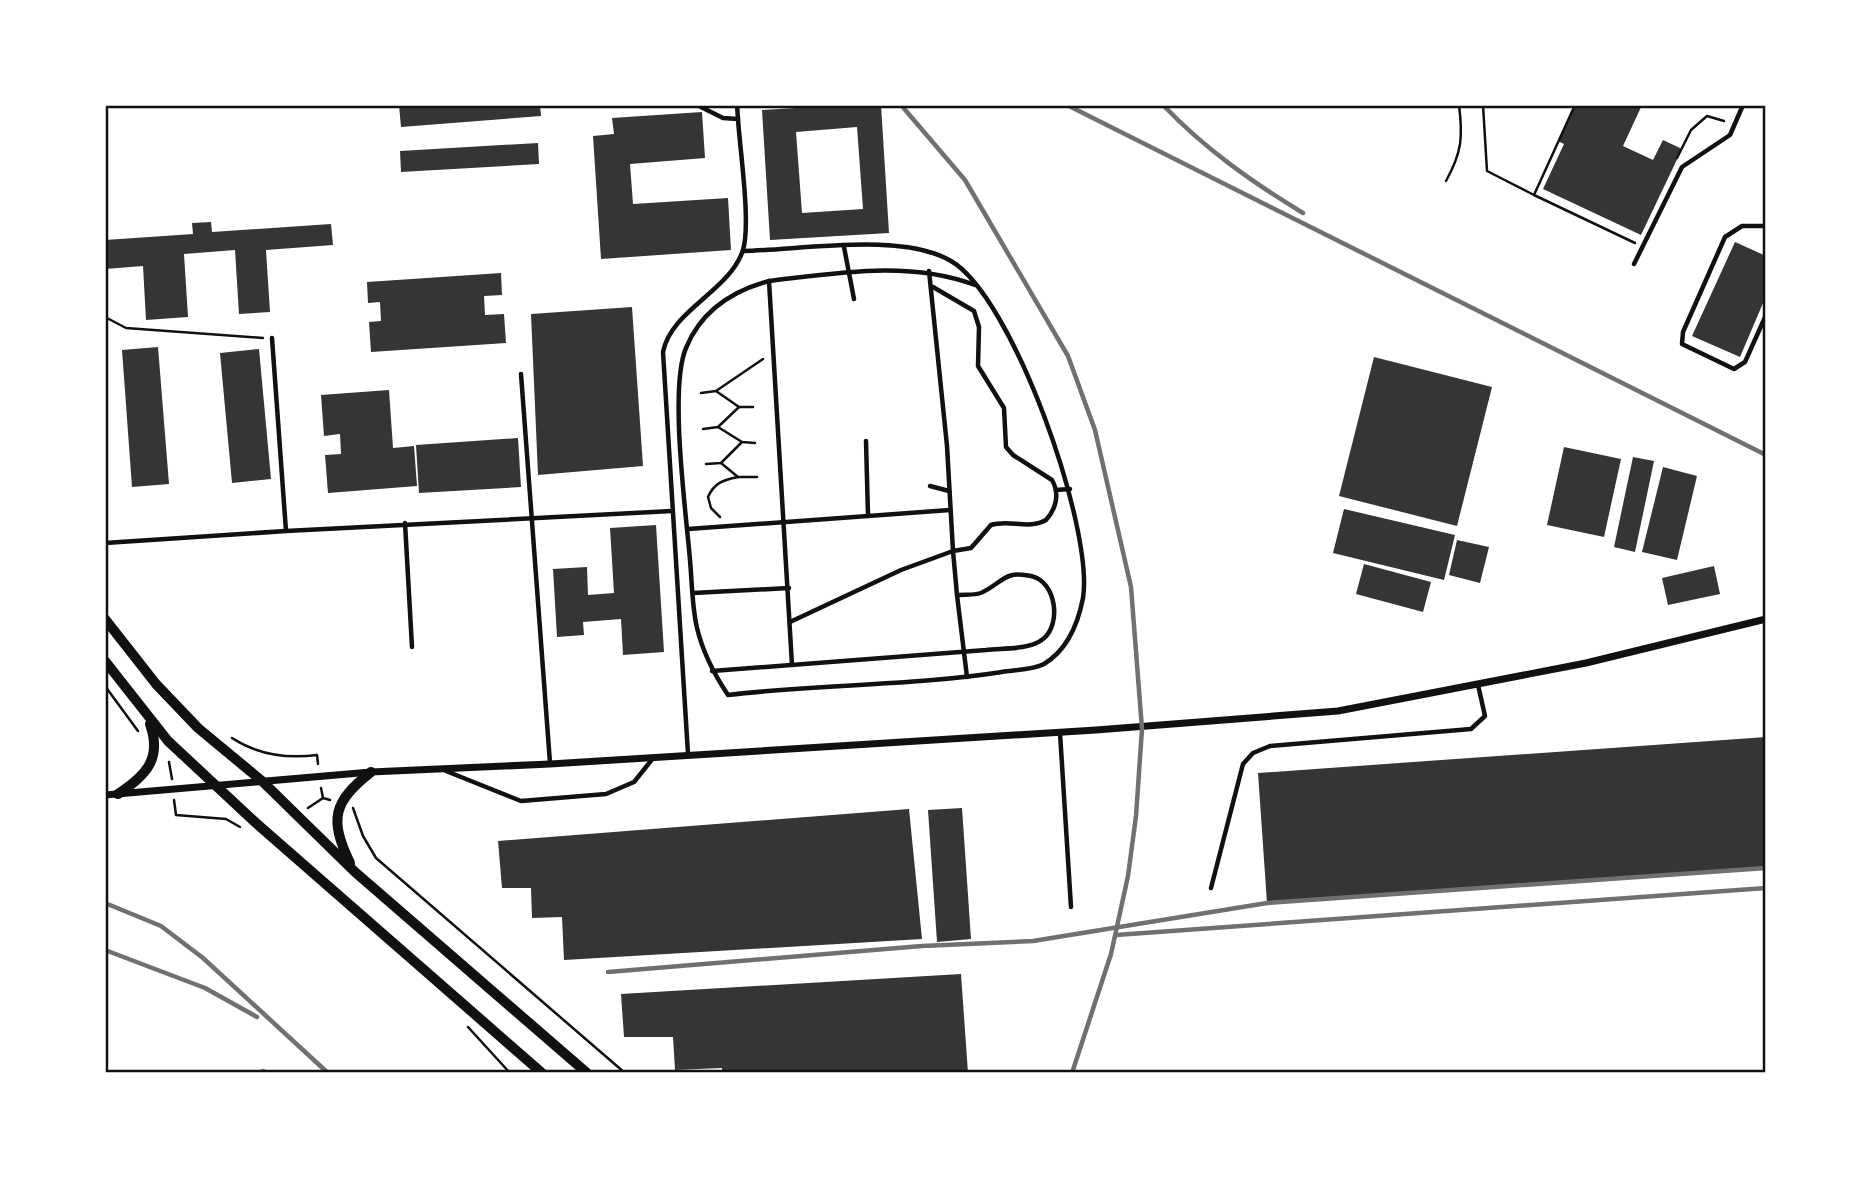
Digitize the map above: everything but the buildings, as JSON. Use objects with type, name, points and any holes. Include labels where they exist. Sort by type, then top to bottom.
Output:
[{"type":"street","points":[[105,619],[131,654],[198,729],[262,781],[355,872],[587,1073]]},
{"type":"street","points":[[105,795],[371,772],[550,764],[1059,733],[1338,711],[1586,663],[1766,619]]},
{"type":"street","points":[[105,661],[168,741],[542,1073]]},
{"type":"street","points":[[118,794],[134,784],[153,762],[155,742],[148,718]]},
{"type":"street","points":[[355,872],[337,828],[340,804],[353,787],[371,772]]},
{"type":"lane","points":[[697,105],[723,118],[738,120]]},
{"type":"lane","points":[[688,754],[672,511],[665,342],[681,320],[721,282],[743,251],[744,220],[737,105]]},
{"type":"lane","points":[[1634,264],[1682,167],[1730,135],[1743,105]]},
{"type":"lane","points":[[1766,226],[1742,226],[1725,237],[1683,332],[1682,344],[1734,369],[1745,362],[1766,315]]},
{"type":"lane","points":[[743,251],[906,245],[934,252],[966,272],[993,310],[1020,361],[1070,489],[1082,554],[1083,597],[1069,641],[1042,665],[967,677],[790,688],[728,695],[711,671],[696,627],[679,390],[685,349],[709,312],[723,299],[747,287],[769,281],[887,270],[929,271],[975,285]]},
{"type":"lane","points":[[844,247],[854,299]]},
{"type":"lane","points":[[929,271],[933,287],[953,551],[967,677]]},
{"type":"lane","points":[[769,281],[792,664]]},
{"type":"lane","points":[[790,622],[901,570],[953,551],[971,548],[991,525],[1012,522],[1032,525],[1046,520],[1055,505],[1056,490],[1052,480],[1045,473],[1013,455],[1006,447],[1004,408],[978,366],[979,327],[974,311],[933,287]]},
{"type":"lane","points":[[272,338],[286,531]]},
{"type":"lane","points":[[521,373],[550,764]]},
{"type":"lane","points":[[866,440],[868,516]]},
{"type":"lane","points":[[930,486],[949,491]]},
{"type":"lane","points":[[1056,490],[1070,489]]},
{"type":"lane","points":[[688,529],[950,510]]},
{"type":"lane","points":[[105,543],[405,523],[672,511]]},
{"type":"lane","points":[[405,523],[412,647]]},
{"type":"lane","points":[[711,671],[1031,645],[1045,638],[1054,621],[1054,602],[1047,587],[1034,576],[1009,575],[983,593],[957,595]]},
{"type":"lane","points":[[693,593],[789,588]]},
{"type":"lane","points":[[1210,888],[1242,764],[1253,753],[1270,746],[1471,729],[1485,716],[1478,684]]},
{"type":"lane","points":[[1059,733],[1071,907]]},
{"type":"lane","points":[[442,769],[521,801],[606,794],[634,782],[654,756]]},
{"type":"path","points":[[1446,181],[1459,157],[1462,129],[1459,105]]},
{"type":"path","points":[[1483,105],[1487,171],[1638,244],[1641,235]]},
{"type":"path","points":[[1534,195],[1575,105]]},
{"type":"path","points":[[1673,168],[1691,131],[1707,116],[1726,119]]},
{"type":"path","points":[[105,317],[126,328],[272,338]]},
{"type":"path","points":[[701,393],[716,391],[772,353]]},
{"type":"path","points":[[716,391],[739,407],[753,407]]},
{"type":"path","points":[[702,429],[718,427],[739,407]]},
{"type":"path","points":[[718,427],[742,442],[755,443]]},
{"type":"path","points":[[706,464],[721,463],[742,442]]},
{"type":"path","points":[[721,463],[738,477]]},
{"type":"path","points":[[736,526],[719,517],[708,498],[712,488],[723,480],[757,477]]},
{"type":"path","points":[[105,685],[139,733]]},
{"type":"path","points":[[230,736],[254,750],[277,756],[317,755]]},
{"type":"path","points":[[169,762],[176,815]]},
{"type":"path","points":[[320,776],[323,798]]},
{"type":"path","points":[[323,798],[354,808],[363,836],[376,858],[625,1073]]},
{"type":"path","points":[[298,816],[323,798]]},
{"type":"railway","points":[[901,105],[965,180],[1068,356],[1095,430],[1131,587],[1142,729],[1136,816],[1128,876],[1111,954],[1072,1073]]},
{"type":"railway","points":[[1067,105],[1766,455]]},
{"type":"railway","points":[[1163,105],[1195,136],[1230,164],[1303,213]]},
{"type":"railway","points":[[608,972],[922,946],[1033,941],[1267,903],[1766,868]]},
{"type":"railway","points":[[1116,935],[1766,888]]},
{"type":"railway","points":[[105,903],[161,926],[203,958],[328,1073]]},
{"type":"railway","points":[[105,950],[205,988],[257,1017]]},
{"type":"railway","points":[[263,1071],[268,1073]]}]
